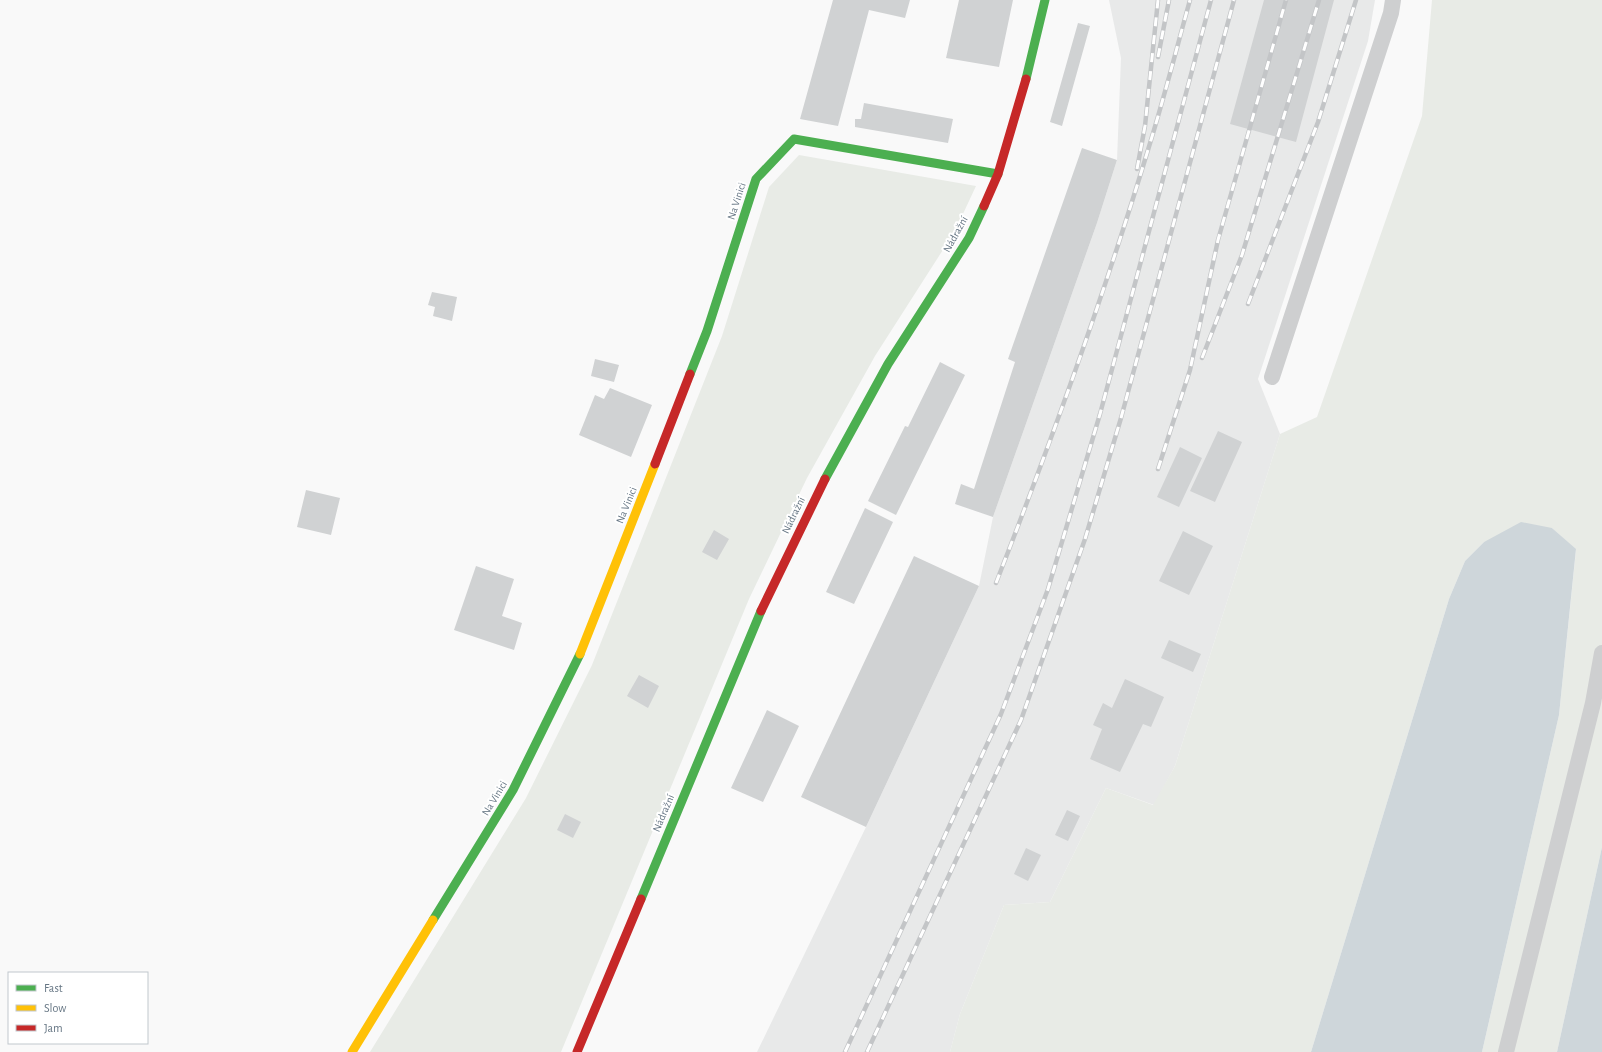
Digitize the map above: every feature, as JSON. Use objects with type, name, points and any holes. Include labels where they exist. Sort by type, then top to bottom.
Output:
[{"type":"street","name":"Nádražní","points":[[577,1052],[762,605],[821,486],[888,364],[969,238],[998,174],[1022,98],[1045,0]]},
{"type":"street","name":"Na Vinici","points":[[352,1052],[513,790],[578,658],[707,331],[756,179],[794,139],[998,174]]},
{"type":"lane","points":[[1272,377],[1391,12],[1393,0]]},
{"type":"lane","points":[[1506,1052],[1593,703],[1602,653]]},
{"type":"shaded area","points":[[1109,0],[1375,0],[1368,41],[1258,379],[1280,434],[1175,766],[1154,805],[1106,788],[1050,902],[1004,905],[960,1014],[950,1052],[757,1052],[866,827],[979,586],[993,517],[1097,223],[1117,160],[1121,58]]},
{"type":"shaded area","points":[[1432,0],[1602,0],[1602,847],[1557,1052],[1482,1052],[1559,715],[1576,550],[1552,528],[1484,542],[1465,561],[1449,599],[1311,1052],[950,1052],[960,1014],[1004,905],[1050,902],[1106,788],[1153,805],[1175,766],[1280,434],[1317,417],[1422,116]]},
{"type":"shaded area","points":[[799,155],[976,186],[955,231],[875,356],[807,478],[749,599],[561,1052],[370,1052],[526,798],[592,665],[722,336],[769,187]]},
{"type":"shaded area","points":[[1521,522],[1552,528],[1576,549],[1559,715],[1482,1052],[1311,1052],[1449,599],[1465,561],[1484,542]]},
{"type":"shaded area","points":[[1602,847],[1602,1052],[1557,1052]]},
{"type":"building","points":[[833,0],[910,0],[905,18],[869,10],[838,126],[800,119]]},
{"type":"building","points":[[959,0],[1013,0],[999,67],[946,58]]},
{"type":"building","points":[[1264,0],[1334,0],[1296,142],[1230,124]]},
{"type":"building","points":[[1078,23],[1090,26],[1062,126],[1050,122]]},
{"type":"building","points":[[864,103],[953,119],[948,143],[855,127],[855,119],[861,119]]},
{"type":"building","points":[[1082,148],[1117,160],[1097,223],[993,517],[955,504],[961,484],[974,489],[1015,362],[1008,359]]},
{"type":"building","points":[[432,292],[457,297],[452,321],[433,316],[435,307],[428,305]]},
{"type":"building","points":[[595,359],[619,365],[614,382],[591,376]]},
{"type":"building","points":[[940,362],[965,375],[896,515],[868,501],[905,426],[908,427]]},
{"type":"building","points":[[610,388],[652,405],[631,457],[579,435],[595,395],[604,399]]},
{"type":"building","points":[[1218,431],[1242,442],[1215,502],[1190,491]]},
{"type":"building","points":[[1180,447],[1202,458],[1179,507],[1157,497]]},
{"type":"building","points":[[306,490],[340,498],[331,535],[297,527]]},
{"type":"building","points":[[865,508],[893,522],[854,604],[826,592]]},
{"type":"building","points":[[714,530],[729,539],[717,560],[702,552]]},
{"type":"building","points":[[1183,531],[1213,546],[1189,595],[1159,581]]},
{"type":"building","points":[[914,556],[979,586],[866,827],[801,797]]},
{"type":"building","points":[[476,566],[514,579],[502,616],[522,623],[514,650],[454,630]]},
{"type":"building","points":[[1169,640],[1201,654],[1193,672],[1161,658]]},
{"type":"building","points":[[639,675],[659,686],[648,708],[627,696]]},
{"type":"building","points":[[1125,679],[1164,697],[1151,727],[1143,724],[1120,772],[1090,759],[1102,729],[1093,725],[1103,703],[1112,708]]},
{"type":"building","points":[[767,710],[799,726],[763,802],[731,788]]},
{"type":"building","points":[[1067,810],[1080,816],[1068,841],[1055,835]]},
{"type":"building","points":[[565,814],[581,822],[573,838],[557,830]]},
{"type":"building","points":[[1026,848],[1041,855],[1028,881],[1014,874]]},
{"type":"railway","points":[[1137,169],[1145,126],[1158,0]]},
{"type":"railway","points":[[1158,57],[1169,0]]},
{"type":"railway","points":[[996,583],[1058,418],[1116,252],[1156,123],[1190,0]]},
{"type":"railway","points":[[845,1052],[1001,714],[1048,589],[1100,414],[1211,0]]},
{"type":"railway","points":[[867,1052],[1021,720],[1085,539],[1121,418],[1234,0]]},
{"type":"railway","points":[[1158,469],[1190,370],[1218,240],[1286,0]]},
{"type":"railway","points":[[1202,358],[1242,255],[1319,0]]},
{"type":"railway","points":[[1248,304],[1318,122],[1356,0]]},
{"type":"traffic: fast","points":[[1026,79],[1045,0]]},
{"type":"traffic: fast","points":[[690,374],[707,331],[756,179],[794,139],[998,174]]},
{"type":"traffic: fast","points":[[825,479],[888,364],[969,238],[984,206]]},
{"type":"traffic: fast","points":[[641,899],[761,611]]},
{"type":"traffic: fast","points":[[433,920],[513,790],[580,654]]},
{"type":"traffic: slow","points":[[580,654],[655,464]]},
{"type":"traffic: slow","points":[[352,1052],[433,920]]},
{"type":"traffic: jam","points":[[984,206],[998,174],[1026,79]]},
{"type":"traffic: jam","points":[[655,464],[690,374]]},
{"type":"traffic: jam","points":[[761,611],[825,479]]},
{"type":"traffic: jam","points":[[577,1052],[641,899]]}]
